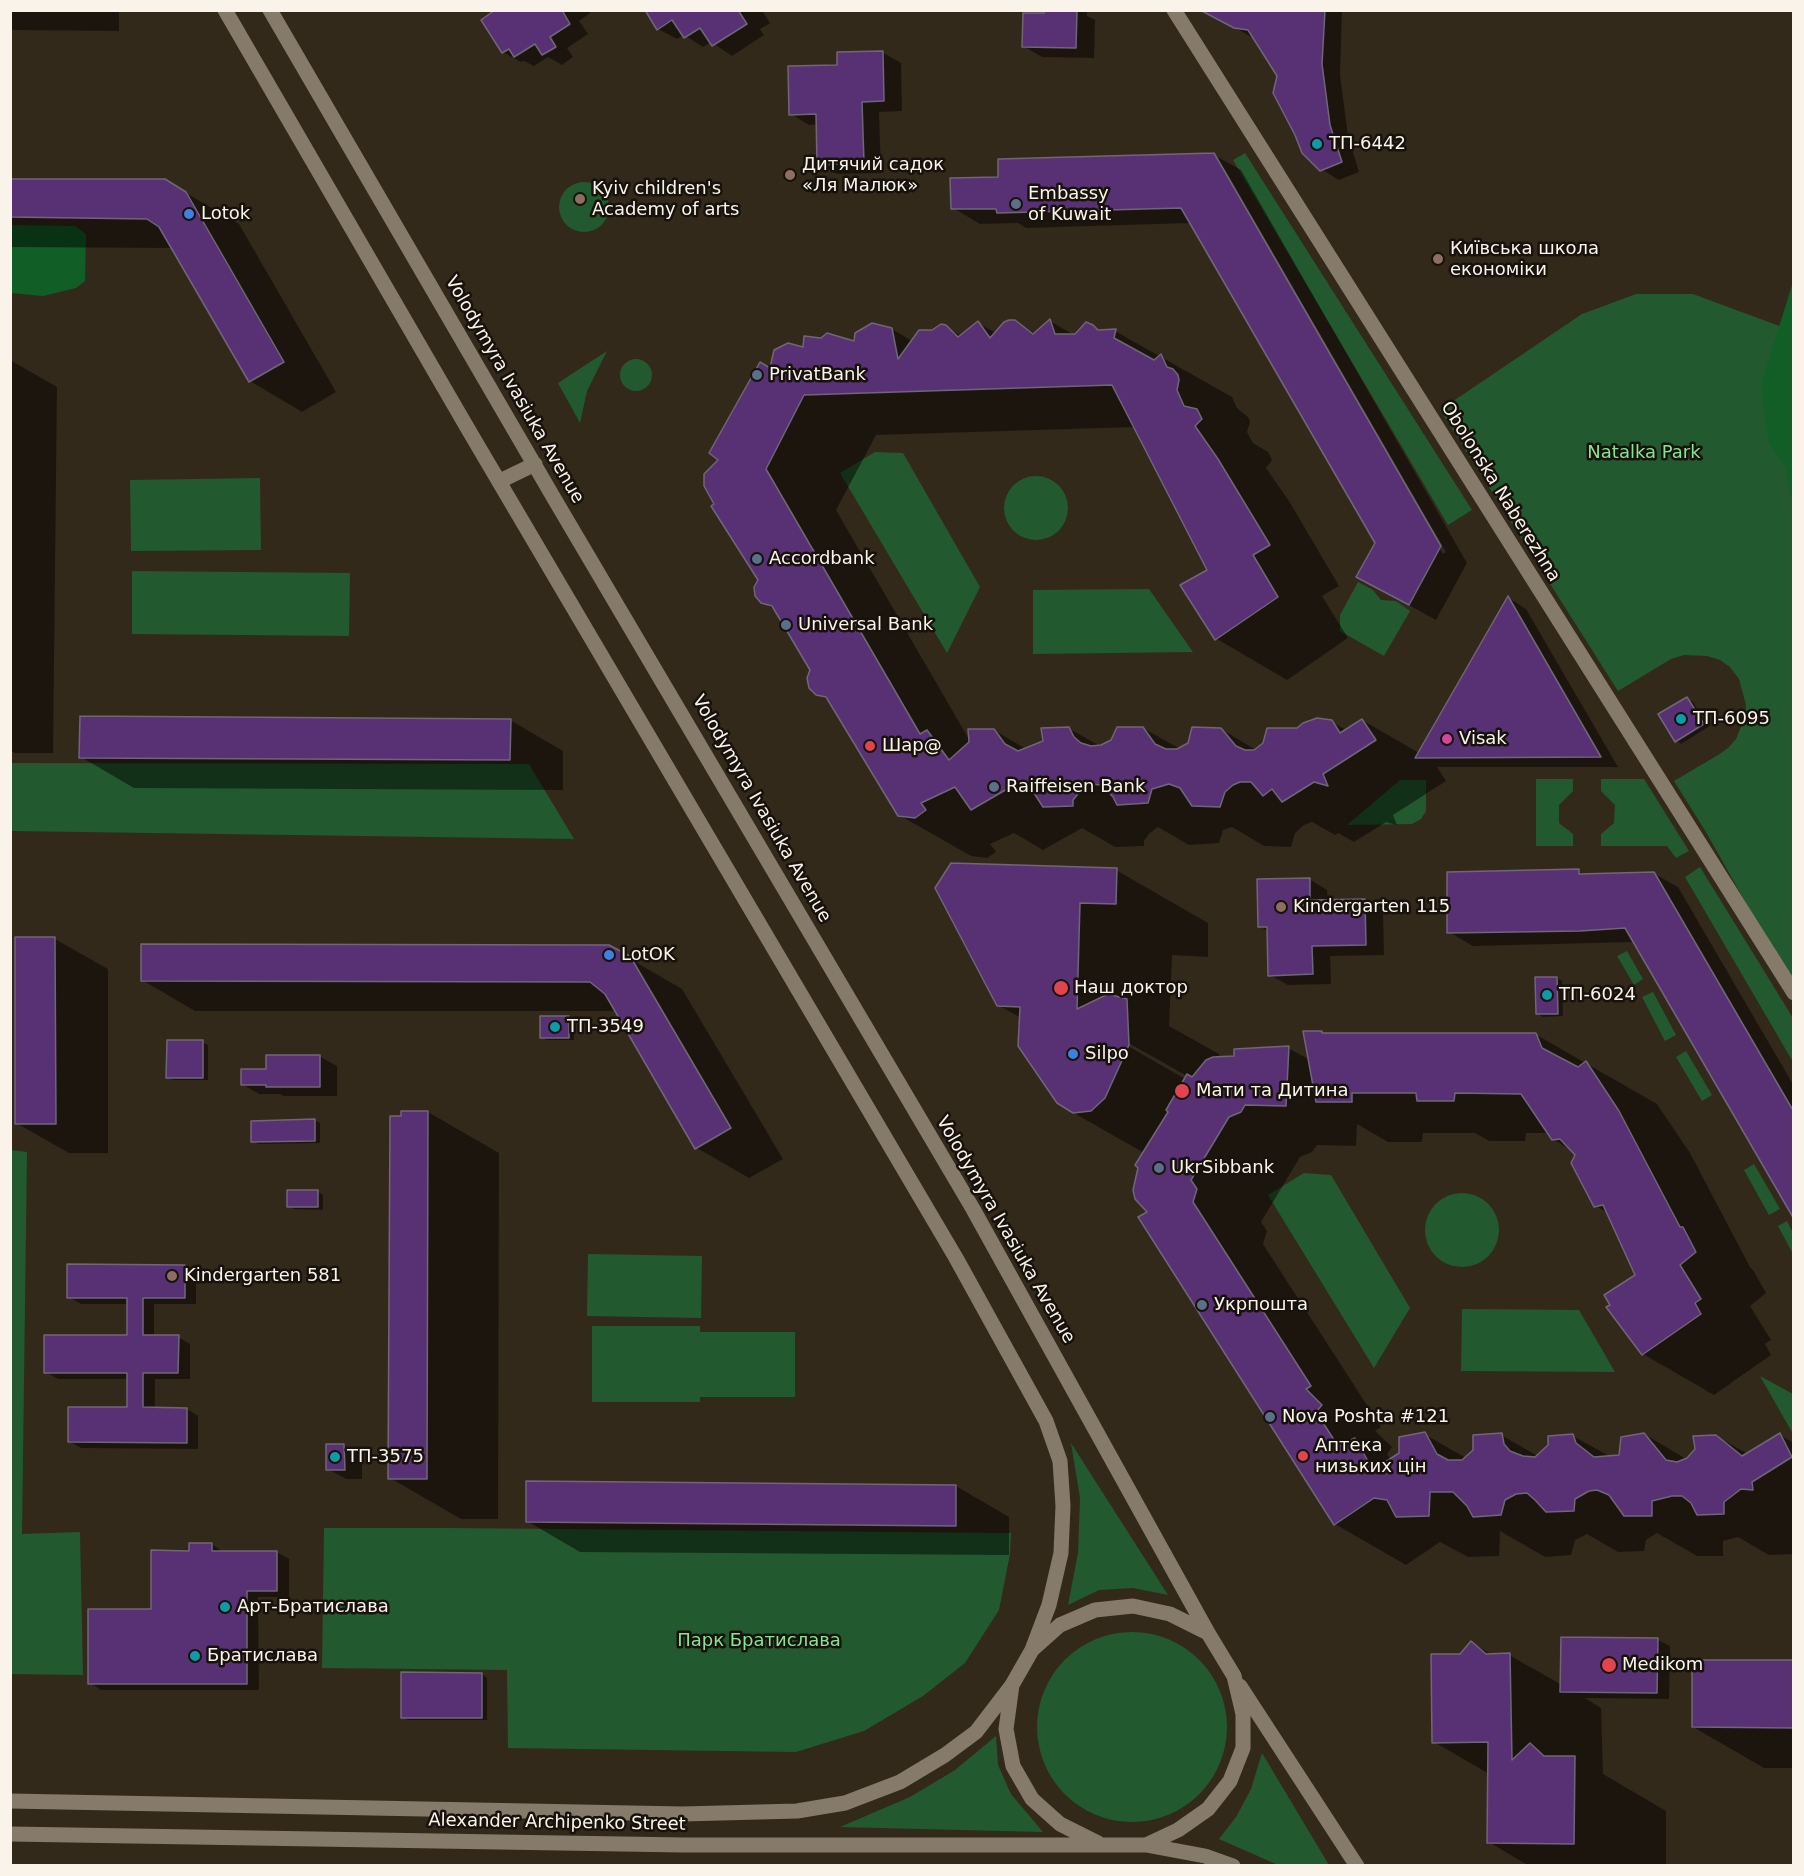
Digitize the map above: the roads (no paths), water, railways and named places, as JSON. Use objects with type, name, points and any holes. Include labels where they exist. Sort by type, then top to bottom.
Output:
[{"type":"main road","points":[[225,10],[950,1248],[1046,1421],[1060,1461],[1063,1506],[1061,1553],[1049,1605],[1032,1650],[1012,1685],[1006,1729],[1013,1766],[1032,1799],[1060,1824],[1103,1845]]},
{"type":"main road","name":"Volodymyra Ivasiuka Avenue","points":[[270,10],[973,1209],[1208,1634],[1234,1676]]},
{"type":"main road","name":"Obolonska Naberezhna","points":[[1174,10],[1794,993]]},
{"type":"main road","points":[[501,482],[535,464]]},
{"type":"main road","points":[[1032,1650],[1060,1624],[1095,1610],[1132,1606],[1170,1614],[1208,1634]]},
{"type":"main road","points":[[1146,1845],[1178,1830],[1208,1809],[1230,1781],[1242,1748],[1243,1714],[1234,1676]]},
{"type":"main road","points":[[1234,1676],[1358,1866]]},
{"type":"main road","name":"Alexander Archipenko Street","points":[[10,1801],[683,1814],[797,1811],[845,1803],[900,1782],[945,1755],[976,1732],[1012,1685]]},
{"type":"main road","name":"Alexander Archipenko Street","points":[[10,1834],[683,1845],[1146,1845]]},
{"type":"main road","points":[[1146,1845],[1205,1856],[1233,1866]]},
{"type":"place","name":"ТП-6442","points":[[1317,144]]},
{"type":"place","name":"Дитячий садок «Ля Малюк»","points":[[790,175]]},
{"type":"place","name":"Kyiv children's Academy of arts","points":[[580,199]]},
{"type":"place","name":"Embassy of Kuwait","points":[[1016,204]]},
{"type":"place","name":"Lotok","points":[[189,214]]},
{"type":"place","name":"Київська школа економіки","points":[[1438,259]]},
{"type":"place","name":"PrivatBank","points":[[757,375]]},
{"type":"place","name":"Accordbank","points":[[757,559]]},
{"type":"place","name":"Universal Bank","points":[[786,625]]},
{"type":"place","name":"ТП-6095","points":[[1681,719]]},
{"type":"place","name":"Visak","points":[[1447,739]]},
{"type":"place","name":"Шар@","points":[[870,746]]},
{"type":"place","name":"Raiffeisen Bank","points":[[994,787]]},
{"type":"place","name":"Kindergarten 115","points":[[1281,907]]},
{"type":"place","name":"LotOK","points":[[609,955]]},
{"type":"place","name":"Наш доктор","points":[[1061,988]]},
{"type":"place","name":"ТП-6024","points":[[1547,995]]},
{"type":"place","name":"ТП-3549","points":[[555,1027]]},
{"type":"place","name":"Silpo","points":[[1073,1054]]},
{"type":"place","name":"Мати та Дитина","points":[[1182,1091]]},
{"type":"place","name":"UkrSibbank","points":[[1159,1168]]},
{"type":"place","name":"Kindergarten 581","points":[[172,1276]]},
{"type":"place","name":"Укрпошта","points":[[1202,1305]]},
{"type":"place","name":"Nova Poshta #121","points":[[1270,1417]]},
{"type":"place","name":"Аптека низьких цін","points":[[1303,1456]]},
{"type":"place","name":"ТП-3575","points":[[335,1457]]},
{"type":"place","name":"Арт-Братислава","points":[[225,1607]]},
{"type":"place","name":"Братислава","points":[[195,1656]]},
{"type":"place","name":"Medikom","points":[[1609,1665]]},
{"type":"park label","name":"Natalka Park","points":[[1644,453]]},
{"type":"park label","name":"Парк Братислава","points":[[759,1641]]}]
